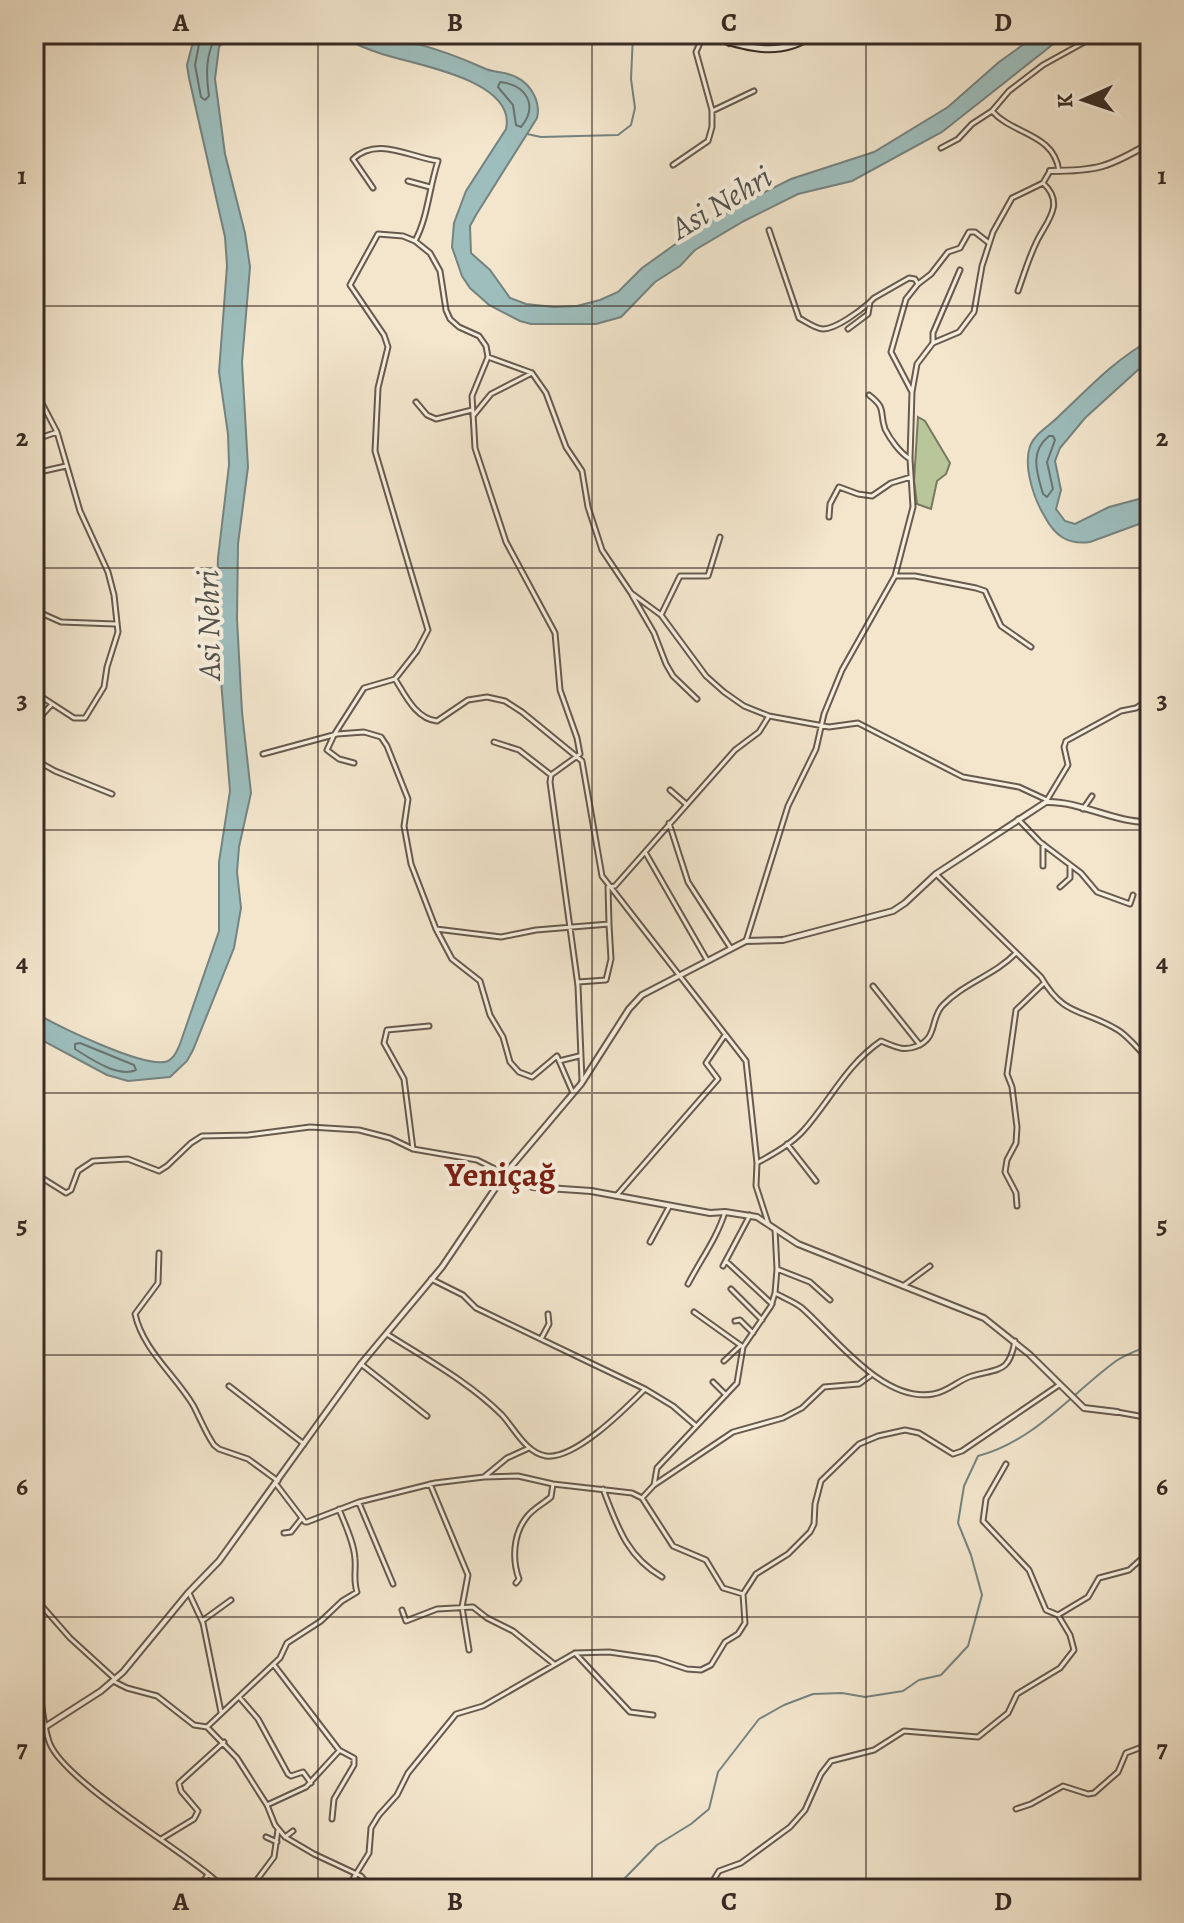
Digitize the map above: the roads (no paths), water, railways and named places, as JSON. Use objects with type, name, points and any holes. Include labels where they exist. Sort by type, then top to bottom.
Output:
[{"type":"main road","points":[[704,34],[729,43],[776,49],[796,44],[813,34]]},
{"type":"street","points":[[673,165],[708,141],[712,127],[712,111],[696,52],[704,34]]},
{"type":"street","points":[[729,43],[733,34]]},
{"type":"street","points":[[941,148],[958,139],[972,124],[992,111],[1009,91],[1043,65],[1099,34]]},
{"type":"street","points":[[712,111],[754,91]]},
{"type":"street","points":[[992,111],[1004,123],[1027,132],[1049,147],[1056,157],[1059,171]]},
{"type":"street","points":[[746,941],[788,806],[816,749],[821,725],[842,670],[895,576],[913,507],[910,459],[912,392],[917,364],[933,343],[959,332],[974,312],[989,243],[1012,198],[1043,183],[1050,171],[1081,171],[1112,165],[1150,143]]},
{"type":"street","points":[[373,188],[353,159],[361,151],[381,147],[438,161],[423,227],[415,241]]},
{"type":"street","points":[[408,181],[430,187]]},
{"type":"street","points":[[1018,291],[1038,238],[1051,219],[1053,199],[1043,183]]},
{"type":"street","points":[[769,230],[799,318],[818,328],[827,328],[855,315],[874,298],[909,278],[915,279],[918,284]]},
{"type":"street","points":[[912,392],[893,358],[891,347],[906,299],[948,252],[960,248],[969,232],[975,232],[989,243]]},
{"type":"street","points":[[354,763],[339,759],[327,750],[334,735],[364,688],[395,679],[417,651],[428,630],[375,451],[378,388],[388,347],[384,335],[350,285],[378,234],[403,236],[415,241],[436,261],[450,319],[479,336],[486,346],[488,357],[474,386],[475,448],[506,542],[555,633],[560,690],[580,754],[551,775]]},
{"type":"street","points":[[933,343],[933,333],[960,270]]},
{"type":"street","points":[[848,329],[868,314],[870,302]]},
{"type":"street","points":[[488,357],[532,373],[546,393],[566,447],[582,471],[588,507],[602,550],[654,633],[666,664],[697,699]]},
{"type":"street","points":[[473,416],[491,394],[532,373]]},
{"type":"street","points":[[34,388],[57,432],[80,511],[108,572],[118,632],[104,687],[85,718],[74,718],[35,693]]},
{"type":"street","points":[[869,395],[881,405],[887,431],[910,459]]},
{"type":"street","points":[[416,402],[427,415],[436,419],[472,410]]},
{"type":"street","points":[[34,440],[57,432]]},
{"type":"street","points":[[35,473],[66,466]]},
{"type":"street","points":[[829,517],[830,504],[839,487],[872,496],[891,483],[911,477]]},
{"type":"street","points":[[661,615],[680,576],[708,576],[720,537]]},
{"type":"street","points":[[34,560],[40,562],[34,567]]},
{"type":"street","points":[[101,574],[108,572]]},
{"type":"street","points":[[895,576],[915,576],[985,591],[1001,626],[1031,647]]},
{"type":"street","points":[[631,593],[661,615],[706,676],[736,701],[769,716],[829,727],[858,723],[963,777],[1019,787],[1047,801],[1058,801],[1111,817],[1150,822]]},
{"type":"street","points":[[34,610],[61,622],[117,624]]},
{"type":"street","points":[[395,679],[424,718],[437,721],[468,700],[487,697],[505,701],[582,761],[597,858],[608,887],[611,959],[606,980],[578,982]]},
{"type":"street","points":[[34,1734],[114,1680],[219,1561],[361,1364],[431,1279],[505,1174],[573,1093],[629,1009],[642,995],[746,941],[783,940],[893,911],[936,874],[1047,801],[1068,765],[1064,747],[1066,741],[1150,699]]},
{"type":"street","points":[[34,724],[52,704]]},
{"type":"street","points":[[608,887],[615,886],[735,750],[759,732],[769,716]]},
{"type":"street","points":[[263,754],[334,735],[364,732],[378,735],[387,746],[408,799],[404,826],[411,864],[436,929],[452,959],[480,981],[490,1015],[503,1037],[510,1062],[519,1072],[532,1077],[557,1056],[573,1093]]},
{"type":"street","points":[[494,742],[519,750],[551,775],[578,982],[582,1080]]},
{"type":"street","points":[[37,761],[112,794]]},
{"type":"street","points":[[670,790],[686,804]]},
{"type":"street","points":[[1083,809],[1092,796]]},
{"type":"street","points":[[1018,819],[1043,844],[1081,873],[1097,892],[1130,904],[1133,895]]},
{"type":"street","points":[[669,823],[688,882],[730,947]]},
{"type":"street","points":[[1043,844],[1043,866]]},
{"type":"street","points":[[645,851],[707,960]]},
{"type":"street","points":[[1060,887],[1070,878],[1070,866]]},
{"type":"street","points":[[936,874],[1016,953],[1053,997],[1067,1008],[1120,1031],[1146,1057],[1150,1056]]},
{"type":"street","points":[[608,887],[617,894],[746,1061],[757,1163],[756,1186],[768,1223]]},
{"type":"street","points":[[436,929],[501,937],[536,930],[609,924]]},
{"type":"street","points":[[757,1163],[801,1133],[840,1080],[870,1049],[881,1041],[899,1049],[920,1045],[932,1035],[940,1008],[949,999],[1002,967],[1016,953]]},
{"type":"street","points":[[1017,1206],[1016,1193],[1005,1172],[1016,1143],[1017,1127],[1012,1087],[1007,1074],[1016,1010],[1044,983]]},
{"type":"street","points":[[873,986],[920,1045]]},
{"type":"street","points":[[413,1149],[404,1079],[384,1043],[384,1036],[387,1030],[429,1026]]},
{"type":"street","points":[[616,1196],[718,1079],[706,1063],[725,1035]]},
{"type":"street","points":[[559,1061],[581,1055]]},
{"type":"street","points":[[34,1173],[66,1193],[71,1190],[78,1171],[93,1161],[128,1159],[159,1171],[202,1136],[248,1135],[288,1128],[359,1130],[390,1138],[413,1149],[477,1160],[533,1187],[616,1196],[710,1213],[750,1215],[768,1223],[798,1244],[984,1318],[1015,1341],[1084,1408],[1150,1418]]},
{"type":"street","points":[[787,1144],[816,1181]]},
{"type":"street","points":[[650,1242],[670,1206]]},
{"type":"street","points":[[688,1284],[705,1251],[717,1236],[725,1212]]},
{"type":"street","points":[[750,1215],[725,1264],[772,1304]]},
{"type":"street","points":[[724,1361],[753,1333],[772,1304],[777,1269],[775,1229]]},
{"type":"street","points":[[159,1253],[158,1283],[135,1314],[137,1324],[162,1365],[192,1404],[214,1445],[248,1459],[277,1483],[307,1522],[359,1502],[430,1484],[484,1477],[518,1476],[553,1484],[632,1493],[642,1498],[673,1546],[706,1560],[723,1588],[743,1594]]},
{"type":"street","points":[[903,1286],[930,1266]]},
{"type":"street","points":[[777,1269],[810,1282],[830,1300]]},
{"type":"street","points":[[431,1279],[463,1295],[476,1308],[645,1389],[673,1406],[695,1425]]},
{"type":"street","points":[[731,1289],[762,1320]]},
{"type":"street","points":[[775,1293],[800,1306],[871,1375],[905,1391],[934,1394],[967,1377],[1003,1367],[1011,1359],[1015,1341]]},
{"type":"street","points":[[694,1312],[741,1346]]},
{"type":"street","points":[[541,1339],[549,1324],[548,1314]]},
{"type":"street","points":[[735,1321],[740,1320],[753,1333]]},
{"type":"street","points":[[386,1333],[472,1389],[500,1413],[529,1448],[547,1456],[571,1449],[616,1418],[645,1389]]},
{"type":"street","points":[[654,1485],[657,1468],[737,1383],[741,1346]]},
{"type":"street","points":[[361,1364],[427,1416]]},
{"type":"street","points":[[642,1498],[654,1485],[733,1432],[783,1418],[802,1408],[824,1387],[859,1384],[871,1375]]},
{"type":"street","points":[[713,1382],[726,1395]]},
{"type":"street","points":[[349,1889],[369,1853],[371,1828],[397,1795],[408,1773],[456,1714],[483,1706],[575,1653],[609,1652],[701,1670],[711,1665],[725,1642],[738,1634],[745,1623],[743,1594],[756,1574],[788,1554],[810,1532],[821,1481],[859,1444],[905,1430],[919,1433],[953,1454],[1059,1385]]},
{"type":"street","points":[[229,1386],[304,1444]]},
{"type":"street","points":[[484,1477],[507,1458],[529,1448]]},
{"type":"street","points":[[708,1888],[719,1871],[741,1863],[790,1827],[805,1810],[821,1774],[831,1761],[874,1750],[904,1731],[978,1737],[1008,1713],[1017,1694],[1060,1668],[1074,1650],[1070,1635],[1058,1615],[1046,1610],[1029,1570],[983,1521],[986,1499],[1006,1464]]},
{"type":"street","points":[[430,1484],[468,1575],[462,1607],[469,1650]]},
{"type":"street","points":[[516,1583],[519,1579],[514,1565],[517,1539],[526,1518],[551,1497],[553,1484]]},
{"type":"street","points":[[603,1489],[622,1540],[662,1577]]},
{"type":"street","points":[[359,1502],[393,1584]]},
{"type":"street","points":[[207,1727],[274,1665],[285,1652],[287,1643],[357,1592],[353,1581],[355,1560],[352,1545],[339,1509]]},
{"type":"street","points":[[284,1533],[291,1532],[302,1518]]},
{"type":"street","points":[[1058,1615],[1088,1597],[1099,1578],[1129,1570],[1150,1551]]},
{"type":"street","points":[[188,1593],[202,1621],[221,1712]]},
{"type":"street","points":[[34,1597],[70,1638],[114,1680],[127,1688],[157,1696],[194,1725],[207,1727],[224,1742],[285,1837],[361,1876],[372,1889]]},
{"type":"street","points":[[202,1621],[231,1600]]},
{"type":"street","points":[[402,1610],[406,1621],[437,1609],[473,1607],[513,1631],[554,1664]]},
{"type":"street","points":[[575,1653],[630,1712],[653,1715]]},
{"type":"street","points":[[274,1665],[339,1750],[354,1758],[354,1765],[334,1799],[332,1819]]},
{"type":"street","points":[[34,1670],[51,1747],[63,1762],[91,1787],[226,1889]]},
{"type":"street","points":[[240,1698],[258,1719],[288,1774],[303,1772],[311,1783]]},
{"type":"street","points":[[1016,1809],[1063,1786],[1094,1793],[1118,1772],[1126,1753],[1150,1740]]},
{"type":"street","points":[[161,1839],[194,1819],[198,1811],[181,1791],[179,1783],[224,1742]]},
{"type":"street","points":[[267,1805],[311,1783],[339,1750]]},
{"type":"street","points":[[250,1889],[275,1853],[278,1830]]},
{"type":"street","points":[[285,1837],[293,1831]]},
{"type":"street","points":[[266,1837],[277,1842]]},
{"type":"street","points":[[267,1853],[275,1853]]},
{"type":"street","points":[[193,1889],[208,1874]]},
{"type":"water","points":[[195,34],[230,34],[219,47],[215,79],[225,154],[245,233],[250,267],[242,362],[248,467],[238,544],[237,619],[242,712],[251,793],[239,847],[237,872],[241,908],[234,948],[193,1050],[187,1061],[170,1077],[128,1081],[107,1075],[34,1036],[34,1012],[118,1052],[152,1062],[170,1060],[180,1044],[219,931],[219,862],[230,791],[216,619],[218,558],[229,465],[219,372],[227,266],[225,237],[187,65]]},
{"type":"water","points":[[336,34],[376,36],[431,48],[490,70],[513,75],[530,89],[538,106],[537,118],[470,226],[471,253],[490,270],[510,298],[526,304],[554,307],[577,306],[618,292],[642,268],[709,220],[791,179],[874,152],[948,107],[999,62],[1038,34],[1066,34],[942,132],[852,181],[798,194],[695,250],[680,266],[655,282],[621,317],[596,324],[531,324],[489,305],[470,288],[462,276],[452,247],[454,223],[466,191],[506,129],[505,112],[496,98],[461,77],[376,52]]},
{"type":"water","points":[[1150,340],[1150,359],[1085,418],[1060,448],[1055,461],[1061,490],[1056,509],[1065,521],[1075,524],[1109,507],[1150,496],[1150,520],[1090,542],[1063,538],[1045,517],[1031,483],[1028,454],[1032,441],[1102,375]]},
{"type":"waterway","points":[[527,134],[541,137],[618,135],[631,125],[635,108],[631,79],[633,34]]},
{"type":"waterway","points":[[611,1889],[657,1845],[709,1809],[718,1772],[759,1719],[813,1694],[842,1693],[865,1697],[903,1691],[919,1680],[941,1675],[968,1646],[982,1595],[958,1523],[964,1486],[978,1456],[1016,1440],[1051,1416],[1116,1361],[1150,1345]]},
{"type":"district","name":"Yeniçağ","points":[[500,1174]]},
{"type":"water label","name":"Asi Nehri","points":[[721,202]]},
{"type":"water label","name":"Asi Nehri","points":[[208,625]]}]
